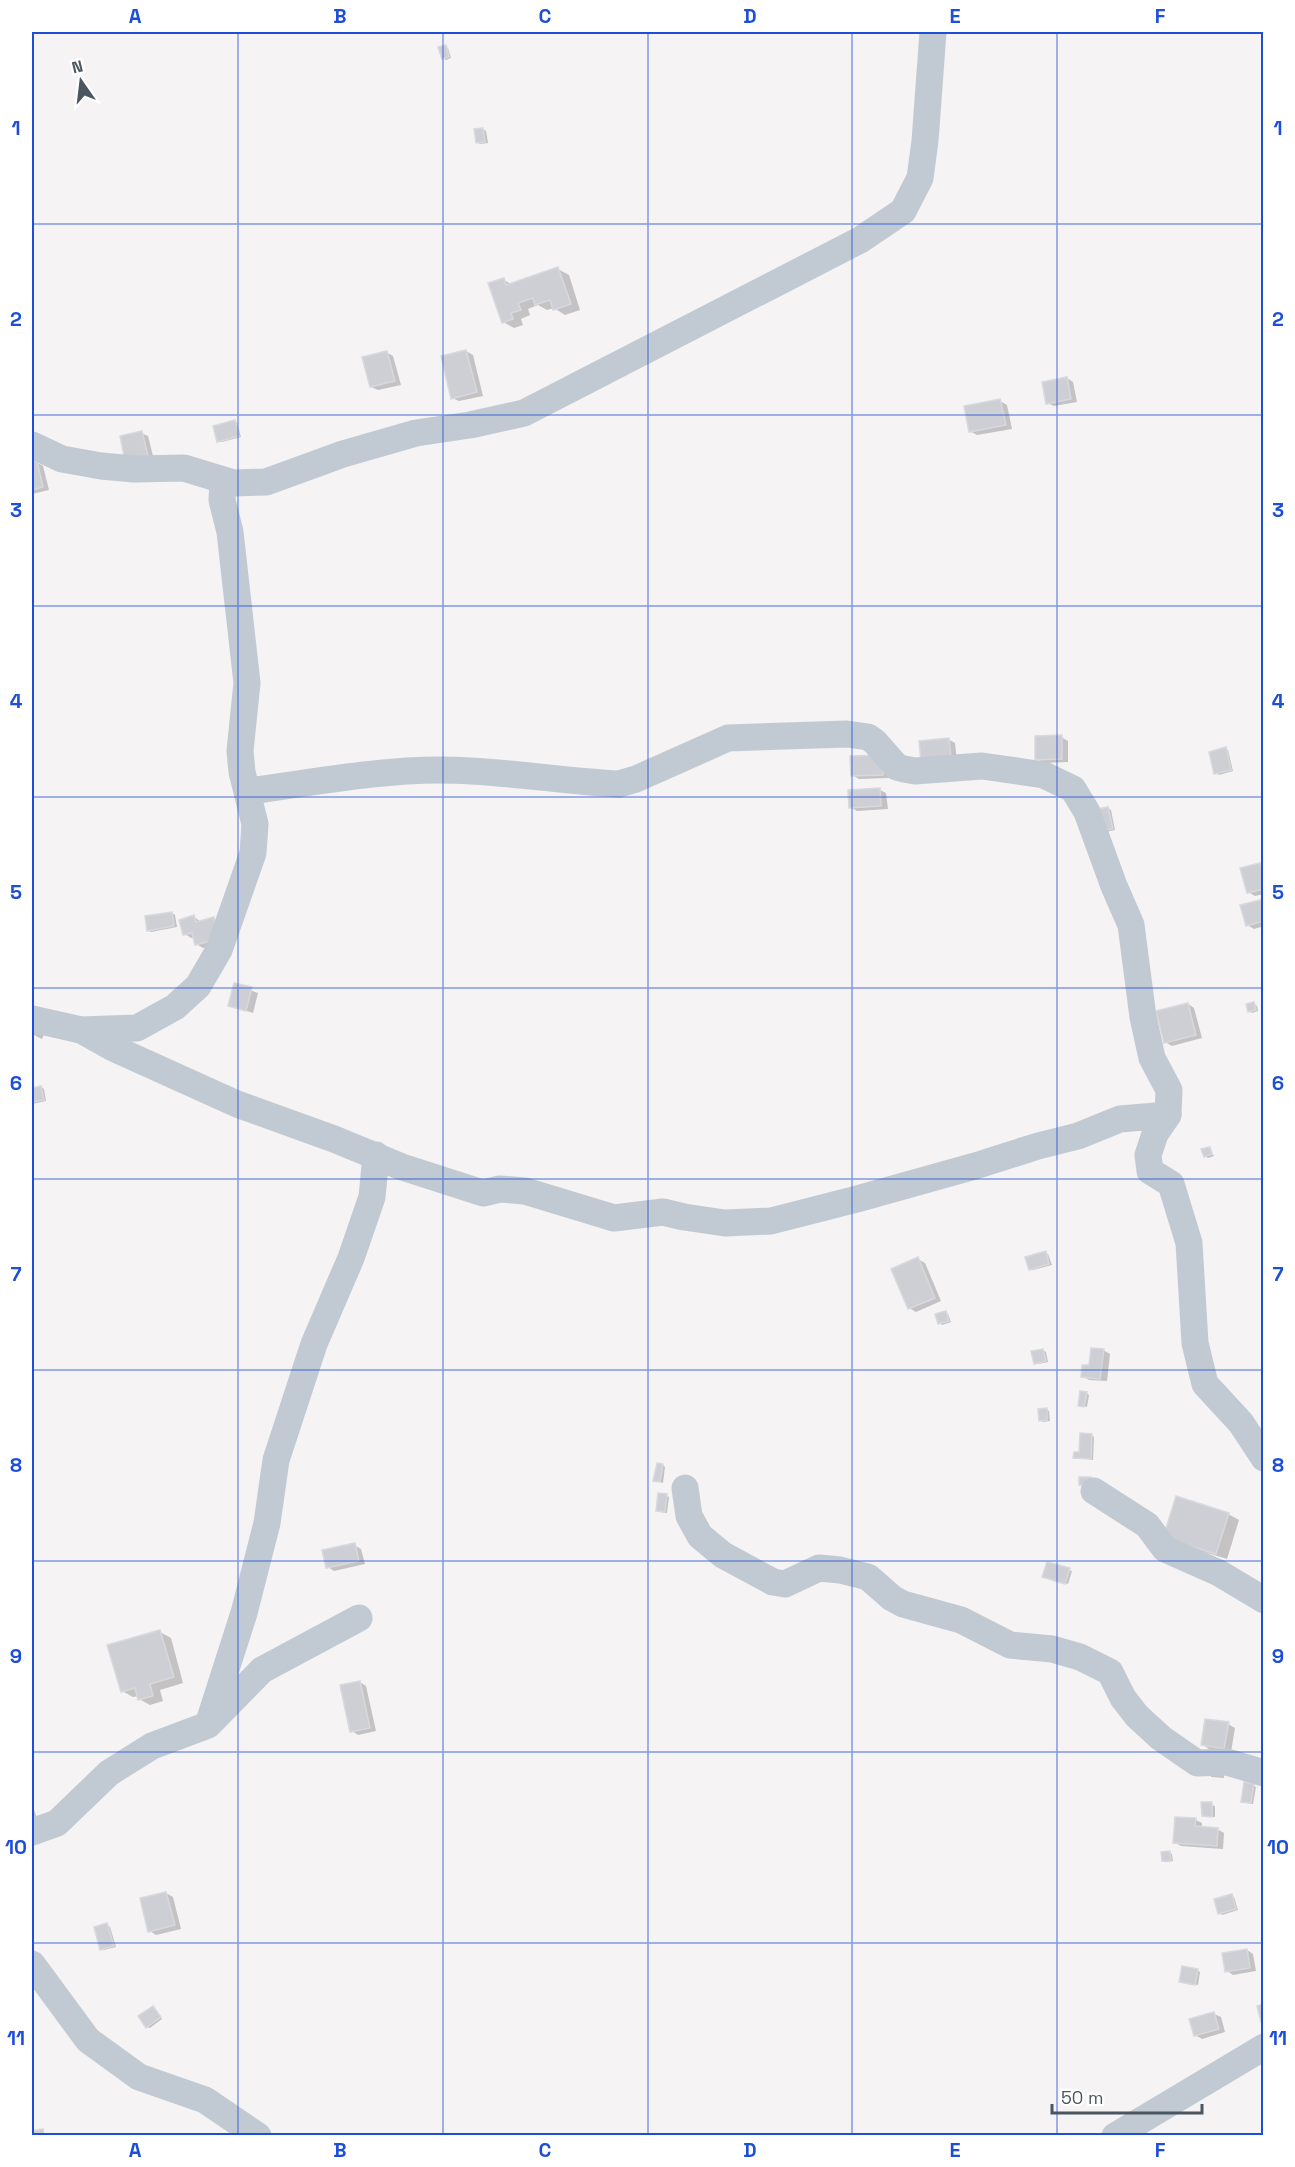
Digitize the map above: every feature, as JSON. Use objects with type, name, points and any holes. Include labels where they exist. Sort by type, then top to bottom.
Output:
[{"type":"street","points":[[32,445],[62,459],[134,469],[184,468],[233,483],[266,482],[343,454],[416,433],[470,425],[524,413],[860,240],[903,210],[920,178],[933,32]]},
{"type":"street","points":[[81,1030],[137,1028],[175,1007],[198,986],[219,950],[253,853],[255,824],[242,772],[240,751],[247,683],[230,532],[222,500],[223,480]]},
{"type":"street","points":[[248,791],[414,771],[505,774],[619,784],[728,738],[847,734],[868,737],[897,767],[904,769],[915,771],[982,766],[1044,775],[1072,789],[1087,812],[1131,925],[1143,1017],[1152,1058],[1169,1090],[1167,1115],[1155,1134],[1148,1155],[1150,1171],[1171,1184],[1189,1243],[1195,1343],[1205,1384],[1241,1423],[1263,1458]]},
{"type":"street","points":[[32,1018],[81,1030],[113,1048],[237,1104],[376,1155],[402,1167],[483,1193],[500,1190],[525,1191],[614,1218],[663,1212],[725,1223],[771,1221],[857,1200],[1078,1136],[1120,1119],[1167,1115]]},
{"type":"street","points":[[208,1725],[244,1613],[267,1523],[276,1460],[314,1344],[351,1258],[372,1197],[376,1155]]},
{"type":"street","points":[[685,1488],[689,1516],[700,1536],[723,1555],[773,1582],[785,1584],[819,1569],[840,1570],[868,1577],[892,1598],[903,1604],[961,1620],[1010,1645],[1066,1652],[1080,1657],[1110,1671],[1123,1698],[1137,1716],[1161,1738],[1197,1762],[1227,1762],[1263,1773]]},
{"type":"street","points":[[1094,1491],[1147,1525],[1165,1549],[1219,1573],[1263,1600]]},
{"type":"street","points":[[32,1832],[57,1823],[109,1773],[152,1746],[208,1725],[262,1670],[358,1618]]},
{"type":"street","points":[[32,1964],[88,2040],[139,2077],[204,2100],[258,2136]]},
{"type":"street","points":[[1115,2136],[1263,2046]]},
{"type":"building","points":[[446,45],[449,57],[442,59],[438,47]]},
{"type":"building","points":[[483,128],[485,142],[476,143],[474,129]]},
{"type":"building","points":[[558,267],[571,304],[553,310],[550,300],[535,305],[533,298],[518,303],[521,310],[511,313],[513,319],[502,323],[488,283],[504,278],[506,285]]},
{"type":"building","points":[[466,350],[477,392],[451,399],[441,356]]},
{"type":"building","points":[[387,351],[395,381],[370,387],[362,357]]},
{"type":"building","points":[[1067,377],[1071,399],[1046,404],[1042,382]]},
{"type":"building","points":[[1000,399],[1006,425],[969,432],[964,406]]},
{"type":"building","points":[[235,420],[239,436],[217,442],[213,426]]},
{"type":"building","points":[[142,431],[148,456],[125,461],[120,436]]},
{"type":"building","points":[[37,461],[43,487],[32,490],[32,462]]},
{"type":"building","points":[[1062,735],[1062,759],[1035,760],[1035,736]]},
{"type":"building","points":[[949,738],[951,758],[921,761],[919,741]]},
{"type":"building","points":[[1226,747],[1231,770],[1214,774],[1209,752]]},
{"type":"building","points":[[883,755],[883,775],[851,776],[850,756]]},
{"type":"building","points":[[880,788],[881,806],[849,808],[848,790]]},
{"type":"building","points":[[1108,807],[1113,829],[1097,832],[1093,810]]},
{"type":"building","points":[[1260,863],[1264,875],[1264,889],[1247,893],[1240,868]]},
{"type":"building","points":[[1264,899],[1264,921],[1246,926],[1240,905]]},
{"type":"building","points":[[172,912],[174,926],[147,931],[145,916]]},
{"type":"building","points":[[194,915],[196,922],[214,917],[219,939],[195,945],[192,933],[183,935],[179,920]]},
{"type":"building","points":[[234,983],[252,987],[246,1011],[228,1006]]},
{"type":"building","points":[[1254,1002],[1256,1010],[1248,1012],[1246,1004]]},
{"type":"building","points":[[1188,1003],[1196,1035],[1164,1043],[1156,1011]]},
{"type":"building","points":[[41,1086],[44,1100],[32,1102],[32,1088]]},
{"type":"building","points":[[1210,1147],[1212,1154],[1204,1157],[1201,1149]]},
{"type":"building","points":[[1046,1251],[1049,1264],[1029,1270],[1025,1257]]},
{"type":"building","points":[[918,1257],[935,1298],[908,1309],[891,1269]]},
{"type":"building","points":[[946,1311],[949,1321],[938,1324],[935,1314]]},
{"type":"building","points":[[1091,1348],[1104,1349],[1100,1379],[1081,1377],[1082,1365],[1089,1365]]},
{"type":"building","points":[[1043,1349],[1046,1361],[1034,1364],[1031,1351]]},
{"type":"building","points":[[1080,1391],[1087,1392],[1084,1407],[1078,1406]]},
{"type":"building","points":[[1047,1408],[1047,1420],[1039,1421],[1038,1409]]},
{"type":"building","points":[[1080,1433],[1092,1434],[1091,1459],[1073,1458],[1074,1452],[1079,1452]]},
{"type":"building","points":[[657,1463],[663,1464],[660,1482],[653,1481]]},
{"type":"building","points":[[1079,1477],[1091,1477],[1091,1485],[1079,1485]]},
{"type":"building","points":[[658,1493],[667,1494],[665,1512],[656,1511]]},
{"type":"building","points":[[1176,1496],[1229,1513],[1216,1554],[1163,1538]]},
{"type":"building","points":[[355,1543],[359,1561],[326,1568],[322,1550]]},
{"type":"building","points":[[1047,1562],[1070,1568],[1065,1584],[1042,1577]]},
{"type":"building","points":[[160,1630],[174,1677],[150,1684],[153,1696],[138,1700],[135,1688],[121,1692],[107,1645]]},
{"type":"building","points":[[360,1681],[370,1728],[350,1732],[340,1685]]},
{"type":"building","points":[[1205,1719],[1229,1722],[1224,1749],[1201,1745]]},
{"type":"building","points":[[1244,1782],[1254,1784],[1251,1803],[1241,1802]]},
{"type":"building","points":[[1201,1802],[1212,1802],[1212,1817],[1202,1816]]},
{"type":"building","points":[[1175,1817],[1196,1818],[1195,1826],[1218,1828],[1217,1846],[1173,1843]]},
{"type":"building","points":[[1170,1851],[1171,1861],[1162,1861],[1161,1852]]},
{"type":"building","points":[[166,1892],[175,1925],[148,1932],[140,1898]]},
{"type":"building","points":[[1232,1894],[1236,1909],[1218,1914],[1214,1899]]},
{"type":"building","points":[[107,1923],[114,1946],[100,1950],[94,1927]]},
{"type":"building","points":[[1247,1949],[1250,1968],[1225,1972],[1222,1953]]},
{"type":"building","points":[[1182,1966],[1198,1969],[1195,1985],[1179,1982]]},
{"type":"building","points":[[1264,2004],[1264,2021],[1261,2022],[1257,2006]]},
{"type":"building","points":[[153,2006],[161,2017],[146,2028],[138,2016]]},
{"type":"building","points":[[1214,2012],[1219,2029],[1194,2036],[1189,2019]]},
{"type":"building","points":[[43,2129],[44,2136],[32,2136],[32,2131]]}]
